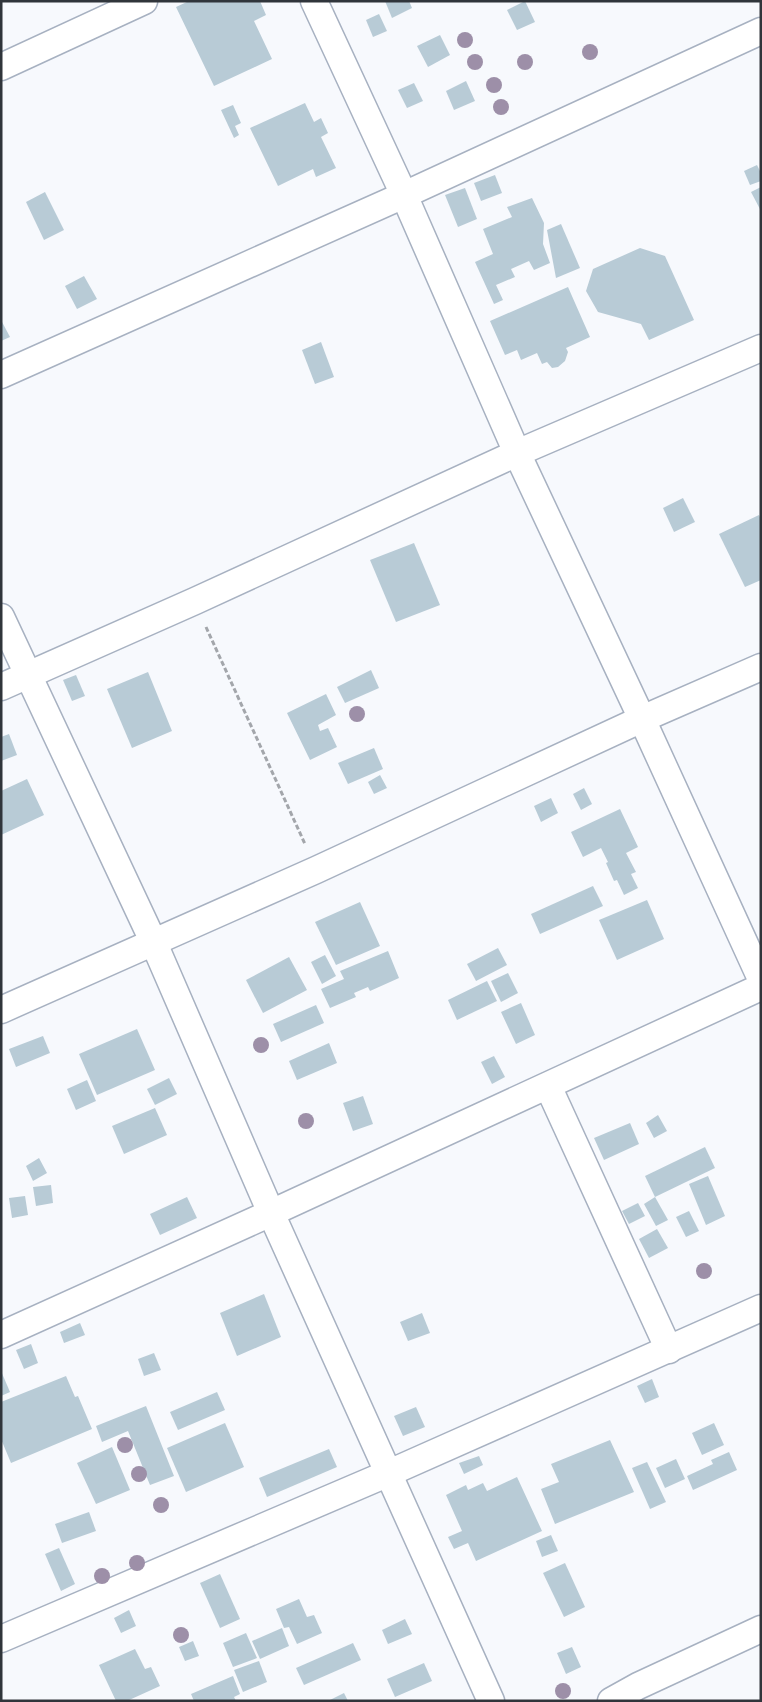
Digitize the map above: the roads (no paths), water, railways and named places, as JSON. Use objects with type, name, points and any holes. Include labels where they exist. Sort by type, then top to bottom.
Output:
[{"type":"street","points":[[1,67],[144,1]]},
{"type":"street","points":[[314,1],[404,195],[517,453],[761,979]]},
{"type":"street","points":[[1,375],[404,195],[761,30]]},
{"type":"street","points":[[1,687],[195,601],[517,453],[761,348]]},
{"type":"street","points":[[1,617],[153,942],[271,1213],[491,1701]]},
{"type":"street","points":[[1,1010],[316,870],[642,719],[761,667]]},
{"type":"street","points":[[1,1335],[761,987]]},
{"type":"street","points":[[548,1086],[669,1350]]},
{"type":"street","points":[[1,1639],[388,1473],[761,1308]]},
{"type":"street","points":[[611,1701],[638,1686],[761,1629]]}]
